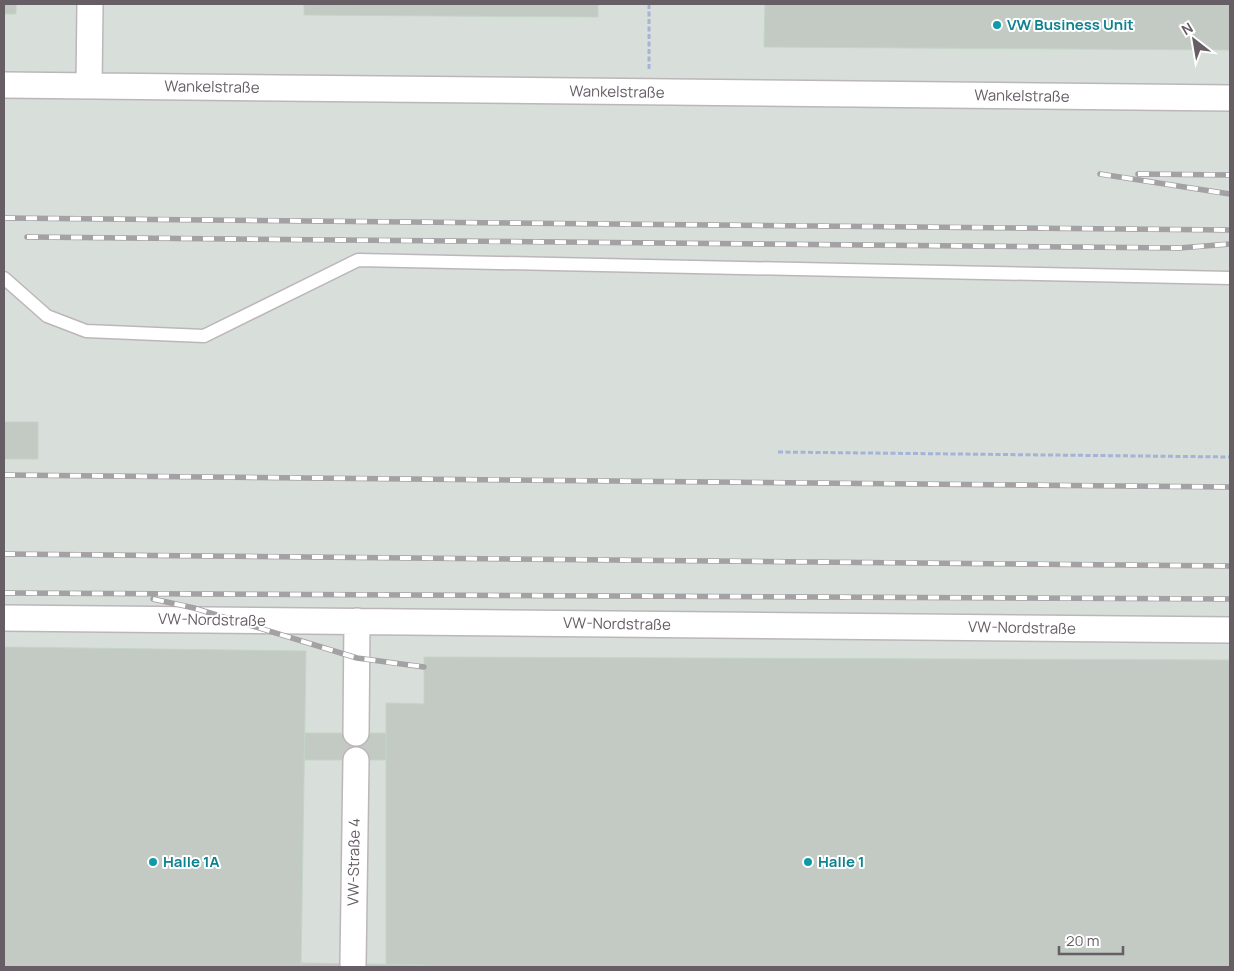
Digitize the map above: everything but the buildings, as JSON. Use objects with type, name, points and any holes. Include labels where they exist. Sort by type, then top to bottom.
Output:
[{"type":"street","points":[[89,86],[90,4]]},
{"type":"street","name":"Wankelstraße","points":[[4,85],[1230,98]]},
{"type":"street","name":"VW-Nordstraße","points":[[4,618],[1230,630]]},
{"type":"street","points":[[356,733],[357,621]]},
{"type":"street","name":"VW-Straße 4","points":[[353,964],[356,760]]},
{"type":"lane","points":[[4,278],[47,316],[86,332],[204,336],[358,260],[1230,278]]},
{"type":"path","points":[[649,4],[649,92]]},
{"type":"path","points":[[778,452],[1230,457]]},
{"type":"shaded area","points":[[4,4],[1230,4],[1230,967],[4,967]]},
{"type":"railway","points":[[1100,174],[1230,194]]},
{"type":"railway","points":[[1138,174],[1230,175]]},
{"type":"railway","points":[[4,218],[1230,230]]},
{"type":"railway","points":[[27,237],[1179,248],[1230,244]]},
{"type":"railway","points":[[4,475],[1230,487]]},
{"type":"railway","points":[[4,554],[1230,566]]},
{"type":"railway","points":[[4,593],[1230,599]]},
{"type":"railway","points":[[153,599],[194,608],[357,658],[424,667]]},
{"type":"place","name":"VW Business Unit","points":[[997,25]]},
{"type":"place","name":"Halle 1A","points":[[153,862]]},
{"type":"place","name":"Halle 1","points":[[808,862]]}]
